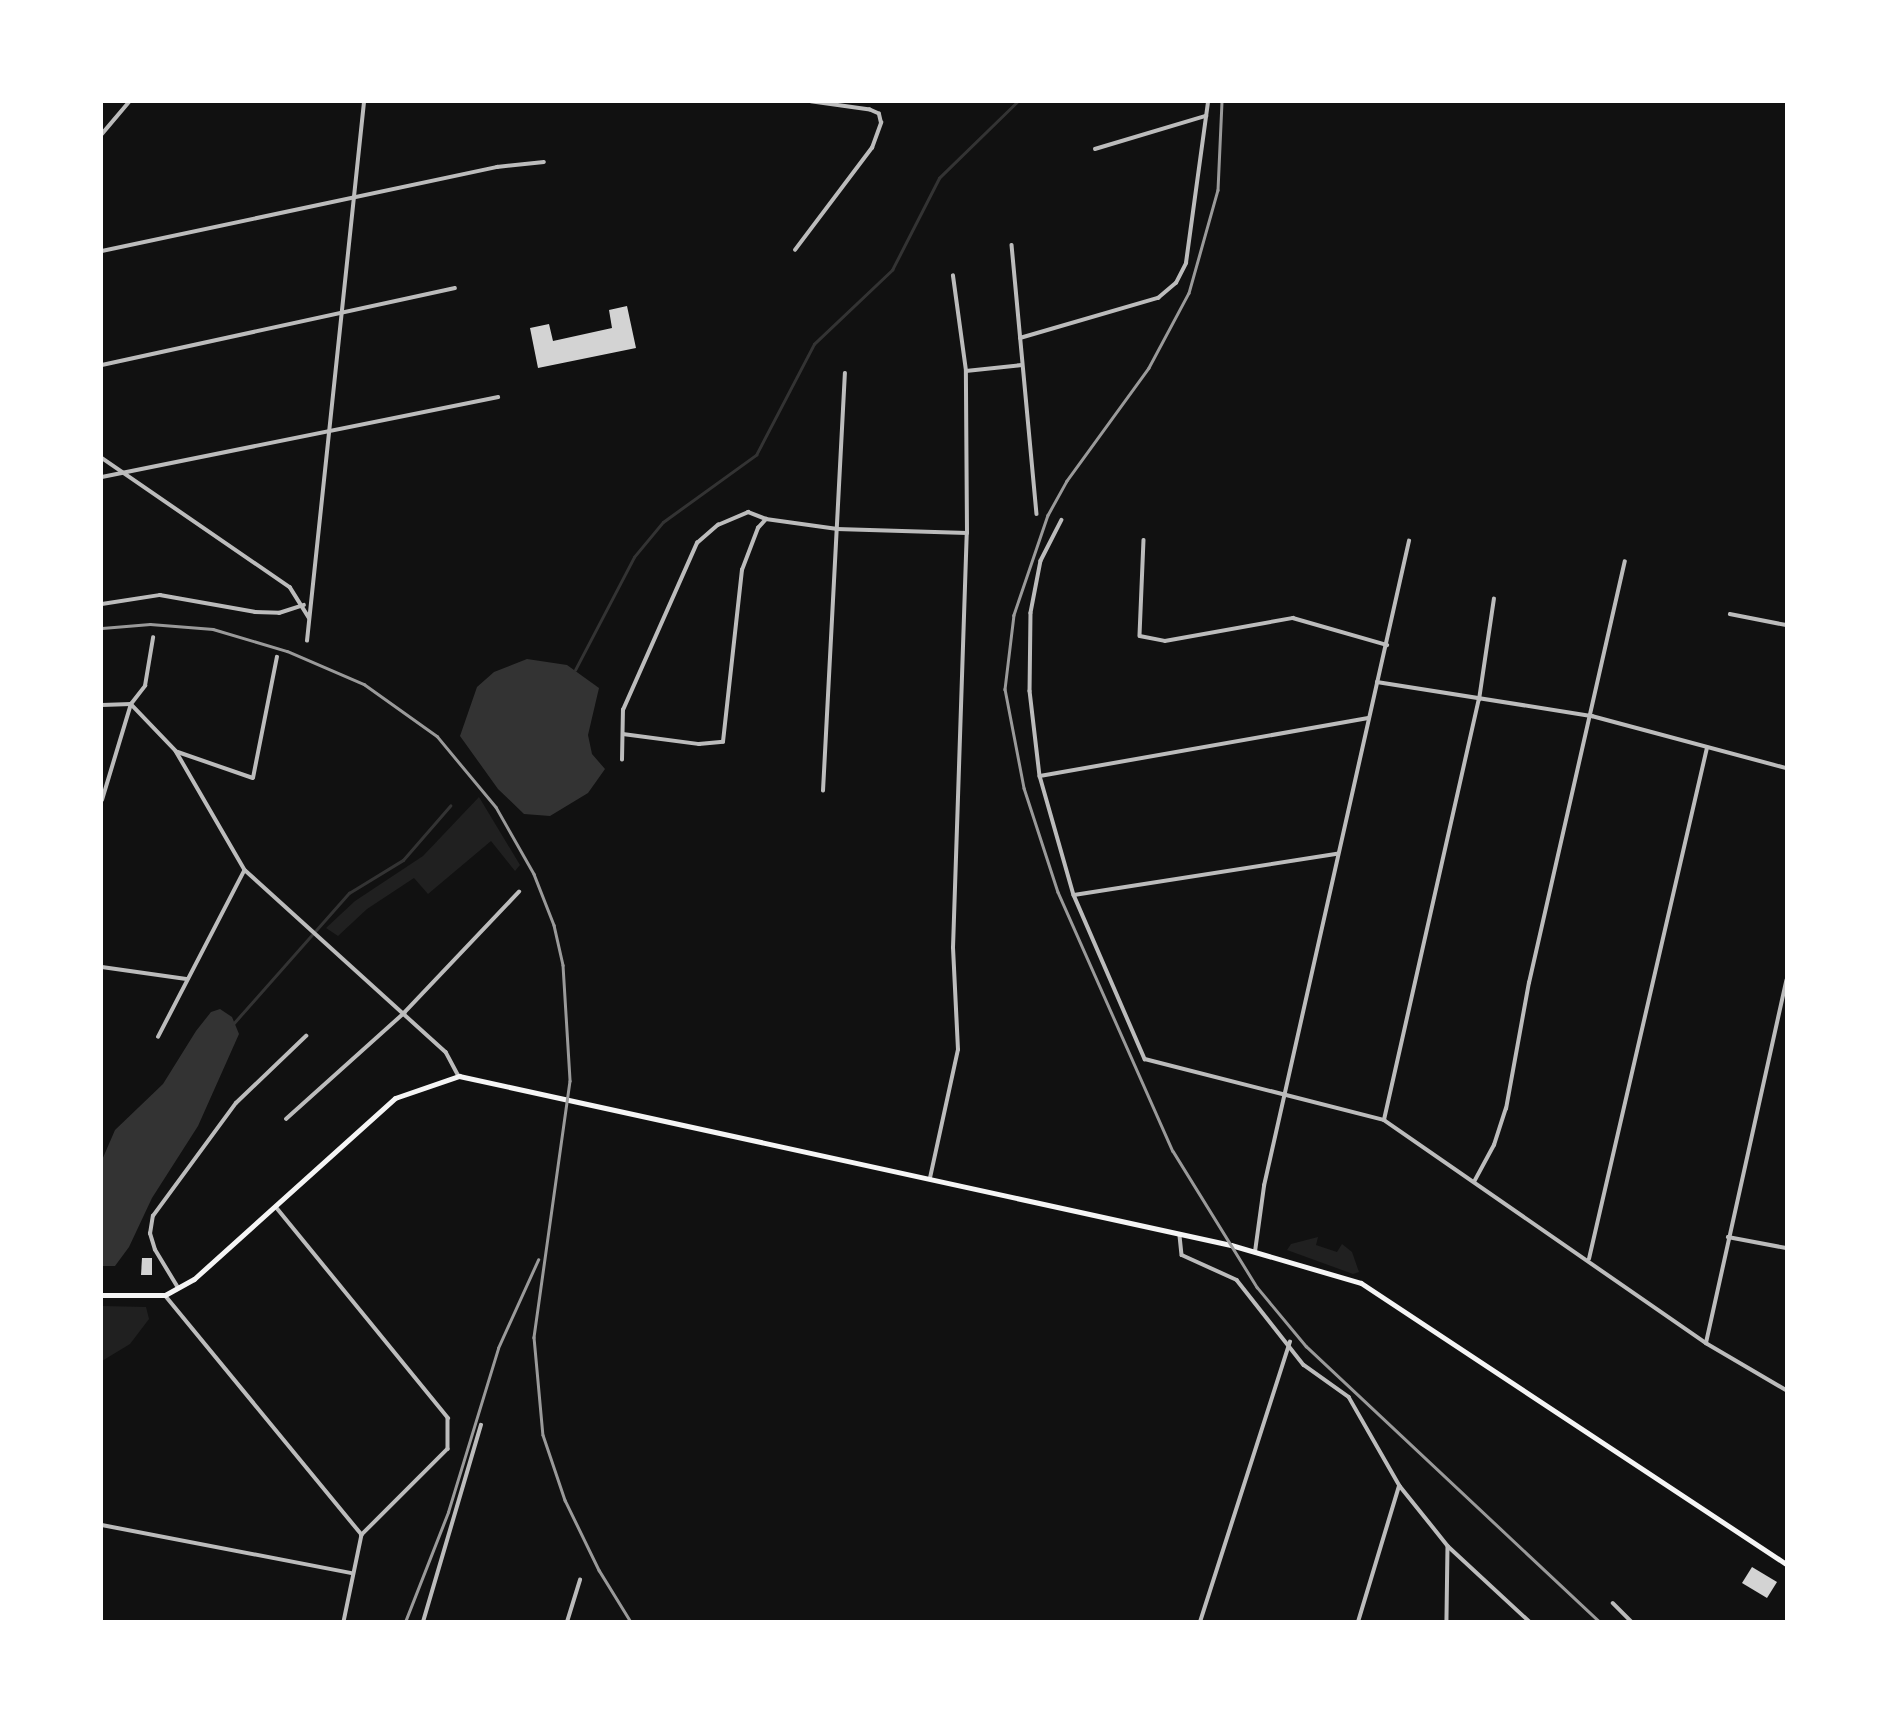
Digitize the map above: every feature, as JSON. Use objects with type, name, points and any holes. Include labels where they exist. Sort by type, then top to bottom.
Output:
[{"type":"main road","points":[[102,1295],[164,1295],[194,1279],[276,1208],[395,1098],[459,1076],[1255,1252],[1361,1283],[1787,1564]]},
{"type":"street","points":[[102,134],[129,102]]},
{"type":"street","points":[[307,641],[339,313],[356,200],[364,102]]},
{"type":"street","points":[[795,250],[872,148],[881,123],[879,114],[812,102]]},
{"type":"street","points":[[1020,338],[1158,298],[1175,283],[1186,263],[1208,102]]},
{"type":"street","points":[[1095,149],[1206,116]]},
{"type":"street","points":[[102,251],[356,200],[497,167],[544,162]]},
{"type":"street","points":[[1012,245],[1037,514]]},
{"type":"street","points":[[930,1178],[958,1050],[953,948],[967,533],[966,371],[953,276]]},
{"type":"street","points":[[102,365],[455,288]]},
{"type":"street","points":[[966,371],[1022,365]]},
{"type":"street","points":[[823,791],[845,374]]},
{"type":"street","points":[[102,477],[498,397]]},
{"type":"street","points":[[102,458],[290,587],[304,605],[310,620]]},
{"type":"street","points":[[622,760],[623,710],[637,673],[697,542],[718,525],[748,512],[766,519],[837,529],[967,533]]},
{"type":"street","points":[[623,734],[698,744],[723,742],[742,570],[758,528],[766,519]]},
{"type":"street","points":[[1062,520],[1041,561],[1031,613],[1030,691],[1040,776],[1074,895],[1145,1059],[1288,1093],[1384,1120],[1589,1259],[1706,1343],[1787,1390]]},
{"type":"street","points":[[1144,540],[1140,635],[1165,641],[1293,618],[1387,645]]},
{"type":"street","points":[[1255,1252],[1264,1186],[1288,1093],[1337,854],[1409,541]]},
{"type":"street","points":[[1474,1182],[1494,1145],[1506,1108],[1529,983],[1625,562]]},
{"type":"street","points":[[102,604],[160,595],[255,612],[279,613],[304,605]]},
{"type":"street","points":[[1384,1120],[1479,700],[1494,599]]},
{"type":"street","points":[[1730,614],[1787,625]]},
{"type":"street","points":[[102,800],[131,704],[145,686],[153,638]]},
{"type":"street","points":[[176,751],[253,778],[277,657]]},
{"type":"street","points":[[1377,682],[1592,716],[1787,768]]},
{"type":"street","points":[[102,705],[131,704],[176,751],[244,870],[446,1052],[459,1076]]},
{"type":"street","points":[[1040,776],[1368,718]]},
{"type":"street","points":[[1589,1259],[1707,748]]},
{"type":"street","points":[[1074,895],[1337,854]]},
{"type":"street","points":[[158,1037],[244,870]]},
{"type":"street","points":[[286,1119],[404,1013],[519,892]]},
{"type":"street","points":[[102,967],[186,979]]},
{"type":"street","points":[[1706,1343],[1787,981]]},
{"type":"street","points":[[178,1288],[155,1250],[150,1234],[153,1216],[236,1103],[306,1036]]},
{"type":"street","points":[[276,1208],[449,1418],[448,1449],[362,1535],[351,1573],[344,1622]]},
{"type":"street","points":[[1180,1236],[1182,1255],[1237,1280],[1290,1342],[1304,1365],[1349,1397],[1399,1486],[1448,1546],[1530,1622]]},
{"type":"street","points":[[1728,1237],[1787,1248]]},
{"type":"street","points":[[164,1295],[362,1535]]},
{"type":"street","points":[[1199,1622],[1290,1342]]},
{"type":"street","points":[[423,1622],[481,1426]]},
{"type":"street","points":[[1358,1622],[1399,1486]]},
{"type":"street","points":[[102,1525],[351,1573]]},
{"type":"street","points":[[1447,1622],[1448,1546]]},
{"type":"street","points":[[567,1622],[580,1580]]},
{"type":"street","points":[[1613,1603],[1632,1622]]},
{"type":"shaded area","points":[[527,659],[567,665],[599,688],[588,735],[592,754],[605,769],[588,793],[550,816],[524,814],[498,789],[460,736],[477,687],[494,672]]},
{"type":"shaded area","points":[[479,797],[520,865],[515,871],[491,841],[428,894],[414,878],[367,909],[338,936],[326,928],[355,901],[423,856]]},
{"type":"shaded area","points":[[220,1009],[232,1017],[239,1034],[198,1126],[152,1198],[129,1247],[115,1266],[102,1266],[102,1160],[115,1130],[163,1084],[196,1031],[211,1012]]},
{"type":"shaded area","points":[[1318,1237],[1316,1245],[1337,1252],[1342,1244],[1352,1252],[1359,1272],[1353,1274],[1287,1250],[1291,1244]]},
{"type":"shaded area","points":[[102,1306],[146,1307],[149,1319],[130,1344],[102,1361]]},
{"type":"building","points":[[627,306],[636,348],[538,368],[530,328],[549,324],[553,341],[612,328],[609,310]]},
{"type":"building","points":[[142,1258],[152,1258],[152,1275],[141,1275]]},
{"type":"building","points":[[1752,1567],[1777,1582],[1767,1598],[1742,1583]]},
{"type":"waterway","points":[[575,670],[634,557],[663,522],[756,455],[814,344],[892,270],[939,178],[1017,102]]},
{"type":"waterway","points":[[233,1024],[349,893],[403,860],[450,806]]},
{"type":"railway","points":[[1222,102],[1218,190],[1189,293],[1149,368],[1067,481],[1048,515],[1014,615],[1005,689],[1024,788],[1058,892],[1173,1151],[1257,1287],[1306,1346],[1600,1622]]},
{"type":"railway","points":[[102,628],[150,624],[213,629],[287,651],[364,684],[437,736],[496,807],[534,874],[554,925],[563,965],[570,1081],[534,1337],[543,1435],[565,1500],[599,1570],[631,1622]]},
{"type":"railway","points":[[405,1622],[448,1512],[498,1348],[538,1260]]}]
